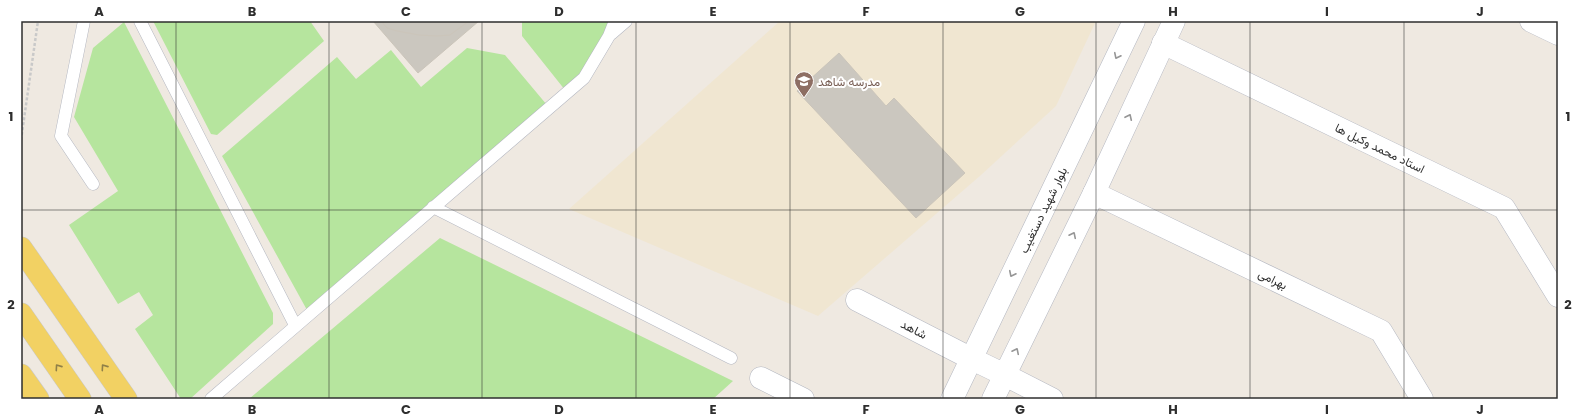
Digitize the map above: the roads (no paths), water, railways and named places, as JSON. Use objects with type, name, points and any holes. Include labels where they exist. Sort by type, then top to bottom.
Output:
[{"type":"main road","points":[[21,248],[126,399]]},
{"type":"main road","points":[[21,314],[80,399]]},
{"type":"main road","points":[[21,375],[38,399]]},
{"type":"street","name":"بلوار شهید دستغیب","points":[[952,399],[1134,21]]},
{"type":"street","points":[[993,399],[1094,193],[1174,21]]},
{"type":"street","points":[[1531,21],[1558,34]]},
{"type":"street","name":"استاد محمد وکیل ها","points":[[1163,43],[1504,208],[1558,296]]},
{"type":"street","name":"بهرامی","points":[[1094,193],[1381,332],[1422,399]]},
{"type":"street","name":"شاهد","points":[[856,300],[1052,399]]},
{"type":"street","points":[[761,378],[803,399]]},
{"type":"lane","points":[[84,21],[61,136],[93,184]]},
{"type":"lane","points":[[140,21],[295,325]]},
{"type":"lane","points":[[211,399],[295,325],[584,78],[609,36],[615,21]]},
{"type":"lane","points":[[609,36],[626,21]]},
{"type":"lane","points":[[433,207],[731,358]]},
{"type":"place","name":"مدرسه شاهد","points":[[804,98]]}]
